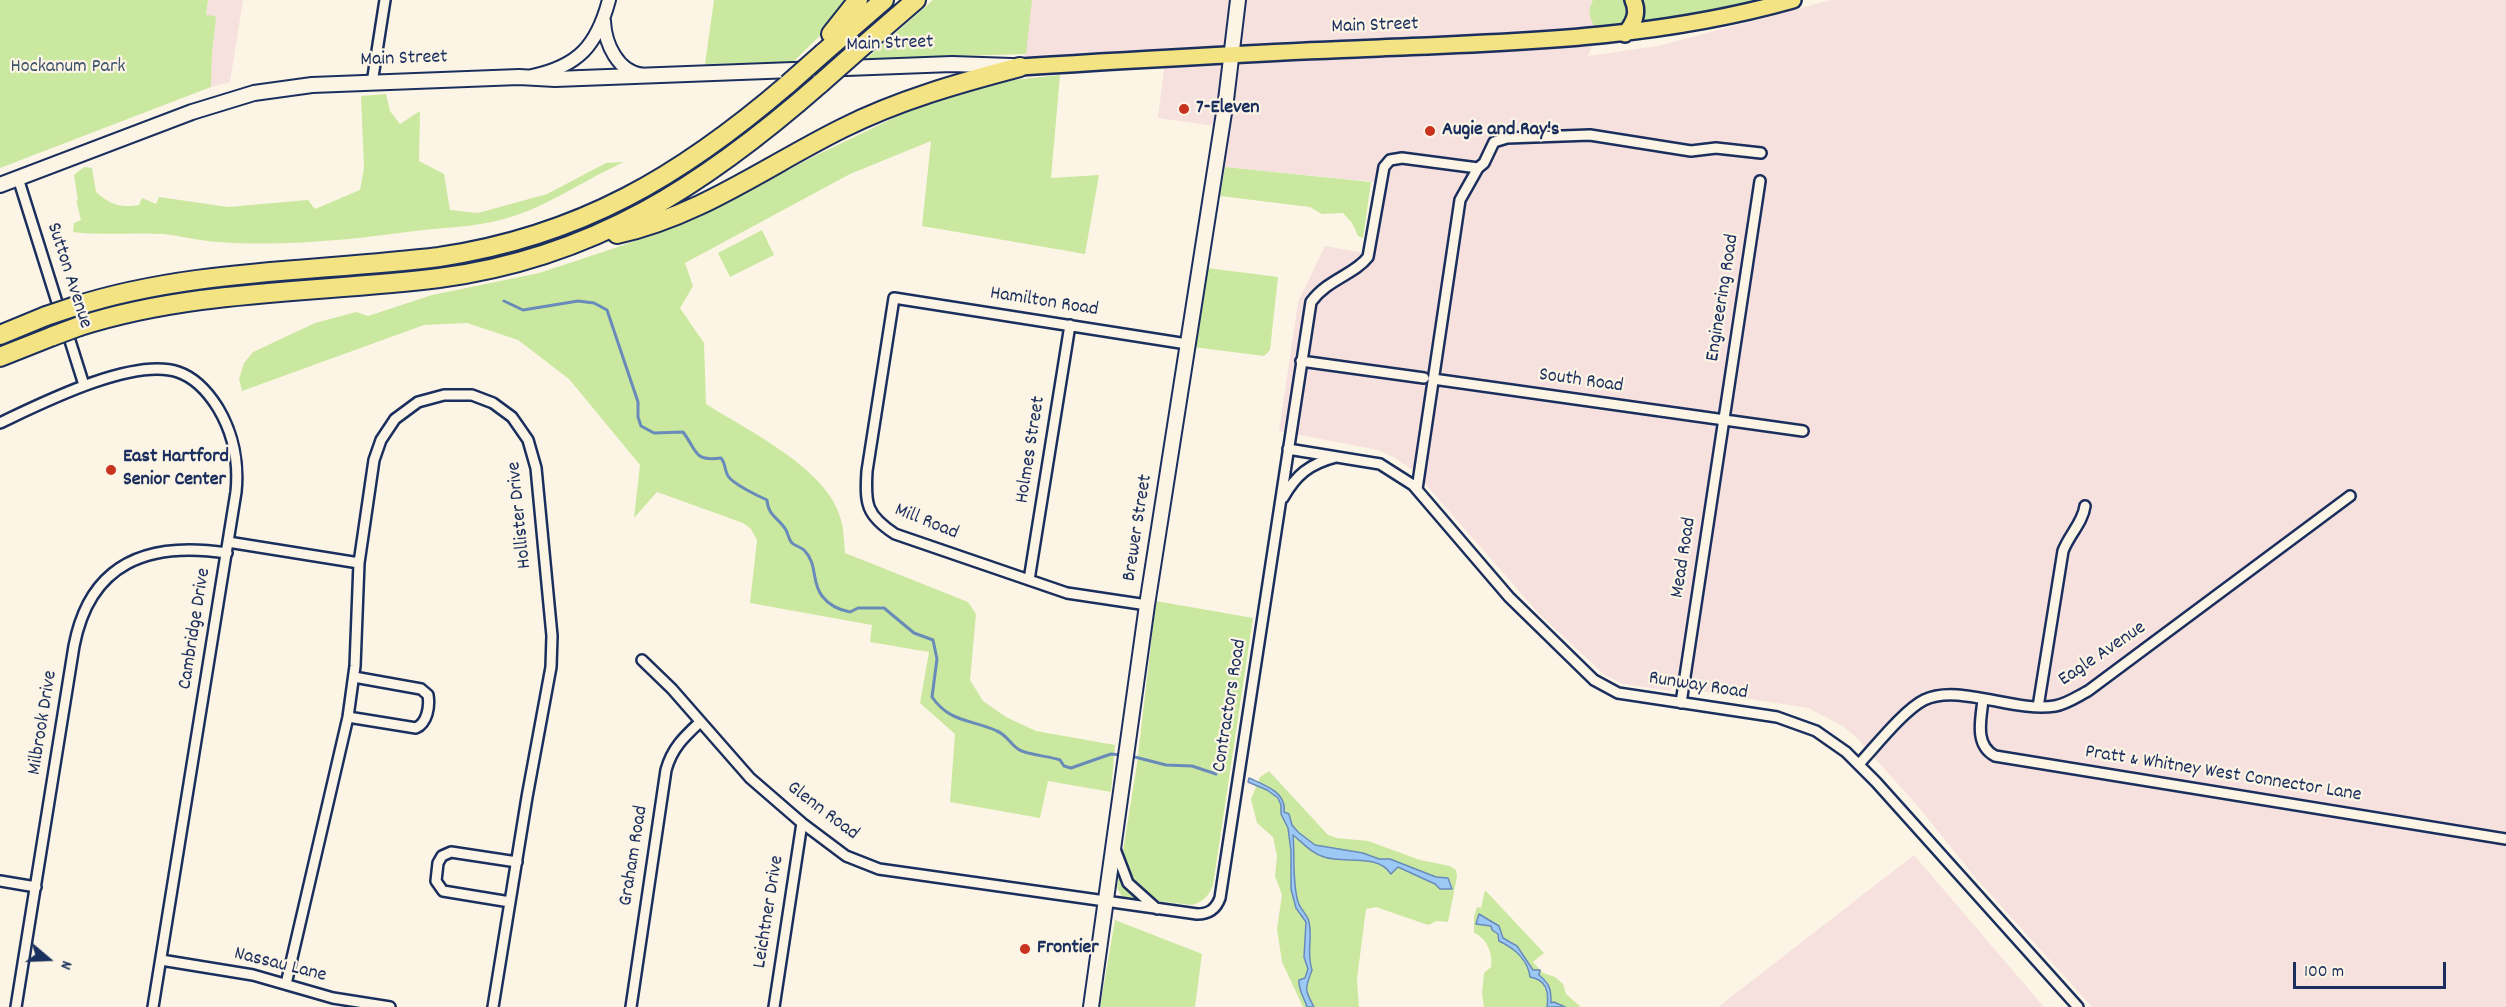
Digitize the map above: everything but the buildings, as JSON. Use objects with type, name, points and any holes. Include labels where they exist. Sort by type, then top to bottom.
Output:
[{"type":"highway","points":[[817,54],[858,0]]},
{"type":"highway","points":[[0,335],[46,316],[124,293],[186,282],[438,257],[525,239],[593,214],[657,182],[717,142],[782,88],[817,54],[884,0]]},
{"type":"highway","points":[[0,357],[80,326],[139,310],[193,300],[465,274],[542,256],[591,237],[664,201],[720,166],[821,83],[916,0]]},
{"type":"highway","points":[[591,237],[637,230],[673,217],[726,193],[821,140],[874,114],[922,95],[1020,67]]},
{"type":"main road","name":"Brewer Street","points":[[1091,1007],[1147,605],[1238,0]]},
{"type":"main road","points":[[1625,34],[1635,18],[1636,8],[1633,0]]},
{"type":"main road","name":"Main Street","points":[[0,185],[192,112],[246,95],[293,87],[519,77],[555,79],[965,64],[1020,67],[1552,40],[1625,34],[1713,20],[1786,1]]},
{"type":"street","points":[[372,83],[385,0]]},
{"type":"street","points":[[519,77],[555,70],[576,58],[593,41],[604,20],[609,0]]},
{"type":"street","points":[[604,20],[607,40],[614,56],[629,70],[644,75]]},
{"type":"street","points":[[1417,489],[1429,378],[1460,200],[1478,168],[1484,163],[1494,142],[1507,138],[1590,135],[1691,151],[1716,148],[1761,153]]},
{"type":"street","name":"Contractors Road","points":[[1106,902],[1203,914],[1214,909],[1220,898],[1311,302],[1325,286],[1368,258],[1384,167],[1390,160],[1402,158],[1478,168]]},
{"type":"street","name":"Sutton Avenue","points":[[18,178],[84,385]]},
{"type":"street","name":"Engineering Road","points":[[1724,420],[1760,181]]},
{"type":"street","name":"Hamilton Road","points":[[894,298],[1188,344]]},
{"type":"street","name":"Mill Road","points":[[894,298],[867,471],[866,493],[869,510],[879,524],[895,534],[1067,593],[1147,605]]},
{"type":"street","name":"Holmes Street","points":[[1029,580],[1070,325]]},
{"type":"street","name":"South Road","points":[[1301,361],[1803,431]]},
{"type":"street","name":"Cambridge Drive","points":[[0,423],[84,385],[156,369],[177,371],[204,389],[226,425],[236,463],[236,492],[227,553],[153,1007]]},
{"type":"street","name":"Hollister Drive","points":[[286,984],[348,717],[354,677],[358,563],[376,453],[385,433],[399,415],[425,399],[459,394],[483,399],[502,409],[512,417],[528,440],[536,464],[552,642],[549,690],[516,862],[493,1007]]},
{"type":"street","name":"Mead Road","points":[[1681,703],[1724,420]]},
{"type":"street","name":"Runway Road","points":[[1288,449],[1380,464],[1417,489],[1509,597],[1594,680],[1618,693],[1777,717],[1816,731],[1859,765],[1918,827],[2078,1007]]},
{"type":"street","points":[[1279,506],[1293,481],[1303,470],[1313,464],[1341,456]]},
{"type":"street","name":"Eagle Avenue","points":[[1859,765],[1921,701],[1941,695],[2038,707],[2064,703],[2088,691],[2350,496]]},
{"type":"street","points":[[2038,707],[2063,551],[2068,538],[2084,514],[2085,506]]},
{"type":"street","points":[[228,542],[358,563]]},
{"type":"street","name":"Milbrook Drive","points":[[16,1007],[76,638],[90,598],[108,576],[122,564],[137,557],[155,553],[202,550],[227,553]]},
{"type":"street","name":"Glenn Road","points":[[642,660],[672,689],[750,778],[802,823],[846,856],[879,869],[1106,902]]},
{"type":"street","points":[[348,717],[416,728],[425,720],[428,704],[428,695],[421,689],[354,677]]},
{"type":"street","name":"Pratt & Whitney West Connector Lane","points":[[1983,700],[1980,733],[1987,751],[1995,756],[2506,839]]},
{"type":"street","name":"Graham Road","points":[[631,1007],[666,770],[670,754],[700,722]]},
{"type":"street","name":"Leichtner Drive","points":[[774,1007],[802,823]]},
{"type":"street","points":[[1114,846],[1128,883],[1157,909]]},
{"type":"street","points":[[510,902],[442,891],[436,881],[438,863],[442,856],[451,852],[516,862]]},
{"type":"street","points":[[0,881],[36,887]]},
{"type":"street","name":"Nassau Lane","points":[[161,960],[253,975],[333,998],[390,1007]]},
{"type":"shaded area","points":[[208,0],[243,0],[230,82],[211,87],[216,19],[206,15]]},
{"type":"shaded area","points":[[1031,0],[1593,0],[1590,3],[1598,32],[1588,56],[1658,46],[1831,0],[2506,0],[2506,1007],[2092,1007],[1974,876],[1920,809],[1857,738],[1843,726],[1808,708],[1673,687],[1670,691],[1623,684],[1606,676],[1540,615],[1414,471],[1378,450],[1279,431],[1298,302],[1325,246],[1364,253],[1376,182],[1225,167],[1209,156],[1214,126],[1158,118],[1164,69],[1160,52],[1024,60]]},
{"type":"shaded area","points":[[1914,855],[2044,1007],[1718,1007]]},
{"type":"green space","name":"Hockanum Park","points":[[0,0],[208,0],[206,15],[215,16],[216,19],[211,87],[0,168]]},
{"type":"green space","points":[[714,0],[850,0],[835,21],[793,62],[705,64]]},
{"type":"green space","points":[[933,0],[1032,0],[1026,54],[866,59]]},
{"type":"green space","points":[[1593,0],[1626,0],[1629,8],[1627,19],[1618,26],[1598,32],[1590,16]]},
{"type":"green space","points":[[1638,0],[1764,0],[1747,6],[1644,24]]},
{"type":"green space","points":[[1060,75],[1051,178],[1099,175],[1085,254],[922,226],[931,141],[850,174],[685,263],[693,286],[680,308],[704,343],[706,404],[785,453],[821,484],[833,501],[841,520],[845,553],[968,602],[976,614],[970,680],[983,701],[1006,717],[1036,731],[1115,745],[1111,792],[1048,781],[1040,818],[950,802],[955,734],[920,703],[929,652],[870,642],[872,625],[750,603],[757,540],[751,529],[743,523],[657,492],[634,518],[640,465],[569,379],[518,340],[467,323],[424,325],[242,391],[239,379],[244,363],[253,352],[315,323],[356,312],[368,316],[432,295],[539,273],[615,248],[685,223],[929,101],[1013,80]]},
{"type":"green space","points":[[386,94],[390,111],[400,124],[420,111],[419,161],[444,174],[450,210],[478,213],[547,194],[606,163],[624,162],[528,211],[469,226],[296,243],[244,243],[164,234],[73,232],[74,223],[81,220],[76,200],[78,201],[74,175],[84,167],[92,168],[96,192],[111,203],[121,206],[139,205],[142,198],[156,204],[159,197],[228,207],[308,200],[315,209],[360,190],[364,168],[361,96]]},
{"type":"green space","points":[[1225,167],[1371,182],[1363,238],[1358,236],[1352,223],[1343,213],[1322,214],[1310,207],[1220,196]]},
{"type":"green space","points":[[762,230],[774,255],[730,277],[718,253]]},
{"type":"green space","points":[[1207,268],[1278,277],[1270,350],[1264,356],[1193,347]]},
{"type":"green space","points":[[1156,601],[1253,618],[1213,885],[1205,898],[1192,905],[1122,897],[1117,888],[1137,764]]},
{"type":"green space","points":[[1269,771],[1328,835],[1368,841],[1420,860],[1450,866],[1456,870],[1457,877],[1448,922],[1437,921],[1428,925],[1376,907],[1366,909],[1357,979],[1359,1007],[1303,1007],[1282,962],[1277,929],[1282,895],[1275,876],[1277,856],[1273,837],[1257,823],[1251,799],[1260,777]]},
{"type":"green space","points":[[1485,890],[1544,953],[1533,962],[1543,973],[1555,977],[1563,984],[1566,994],[1581,1007],[1565,1007],[1554,1002],[1550,1003],[1547,981],[1533,970],[1511,941],[1503,938],[1491,926],[1498,934],[1500,941],[1515,951],[1523,960],[1530,977],[1540,981],[1546,988],[1548,1002],[1547,1007],[1484,1007],[1482,994],[1484,973],[1491,967],[1491,957],[1486,943],[1474,933],[1474,916],[1477,907],[1481,908]]},
{"type":"green space","points":[[1115,920],[1202,954],[1195,1007],[1100,1007]]},
{"type":"water","points":[[1249,778],[1278,794],[1284,805],[1284,812],[1289,814],[1292,825],[1315,845],[1363,853],[1379,859],[1390,859],[1436,877],[1448,878],[1452,889],[1440,889],[1435,884],[1398,867],[1391,874],[1378,863],[1324,857],[1311,850],[1293,835],[1296,894],[1310,928],[1312,970],[1307,989],[1314,1007],[1307,1007],[1299,987],[1299,980],[1305,978],[1308,969],[1304,957],[1306,922],[1296,908],[1291,889],[1291,851],[1288,828],[1281,814],[1278,798],[1267,790],[1248,782]]},
{"type":"water","points":[[1479,914],[1499,926],[1503,938],[1517,946],[1533,970],[1540,970],[1539,975],[1549,987],[1551,1003],[1565,1007],[1547,1007],[1546,988],[1540,981],[1530,977],[1523,960],[1510,947],[1499,941],[1498,934],[1492,930],[1491,926],[1476,924]]},
{"type":"waterway","points":[[504,301],[523,310],[578,301],[594,303],[607,310],[638,402],[638,417],[641,426],[654,433],[683,432],[700,456],[712,459],[721,458],[727,473],[735,483],[767,500],[769,510],[786,530],[791,542],[808,555],[819,591],[831,604],[850,612],[858,608],[884,608],[914,633],[933,640],[937,659],[932,697],[946,712],[1000,733],[1022,751],[1060,760],[1064,766],[1071,768],[1111,754],[1121,755]]},
{"type":"waterway","points":[[1131,756],[1166,765],[1192,766],[1216,774]]},
{"type":"place","name":"7-Eleven","points":[[1184,109]]},
{"type":"place","name":"Augie and Ray's","points":[[1430,131]]},
{"type":"place","name":"East Hartford Senior Center","points":[[111,470]]},
{"type":"place","name":"Frontier","points":[[1025,949]]}]
